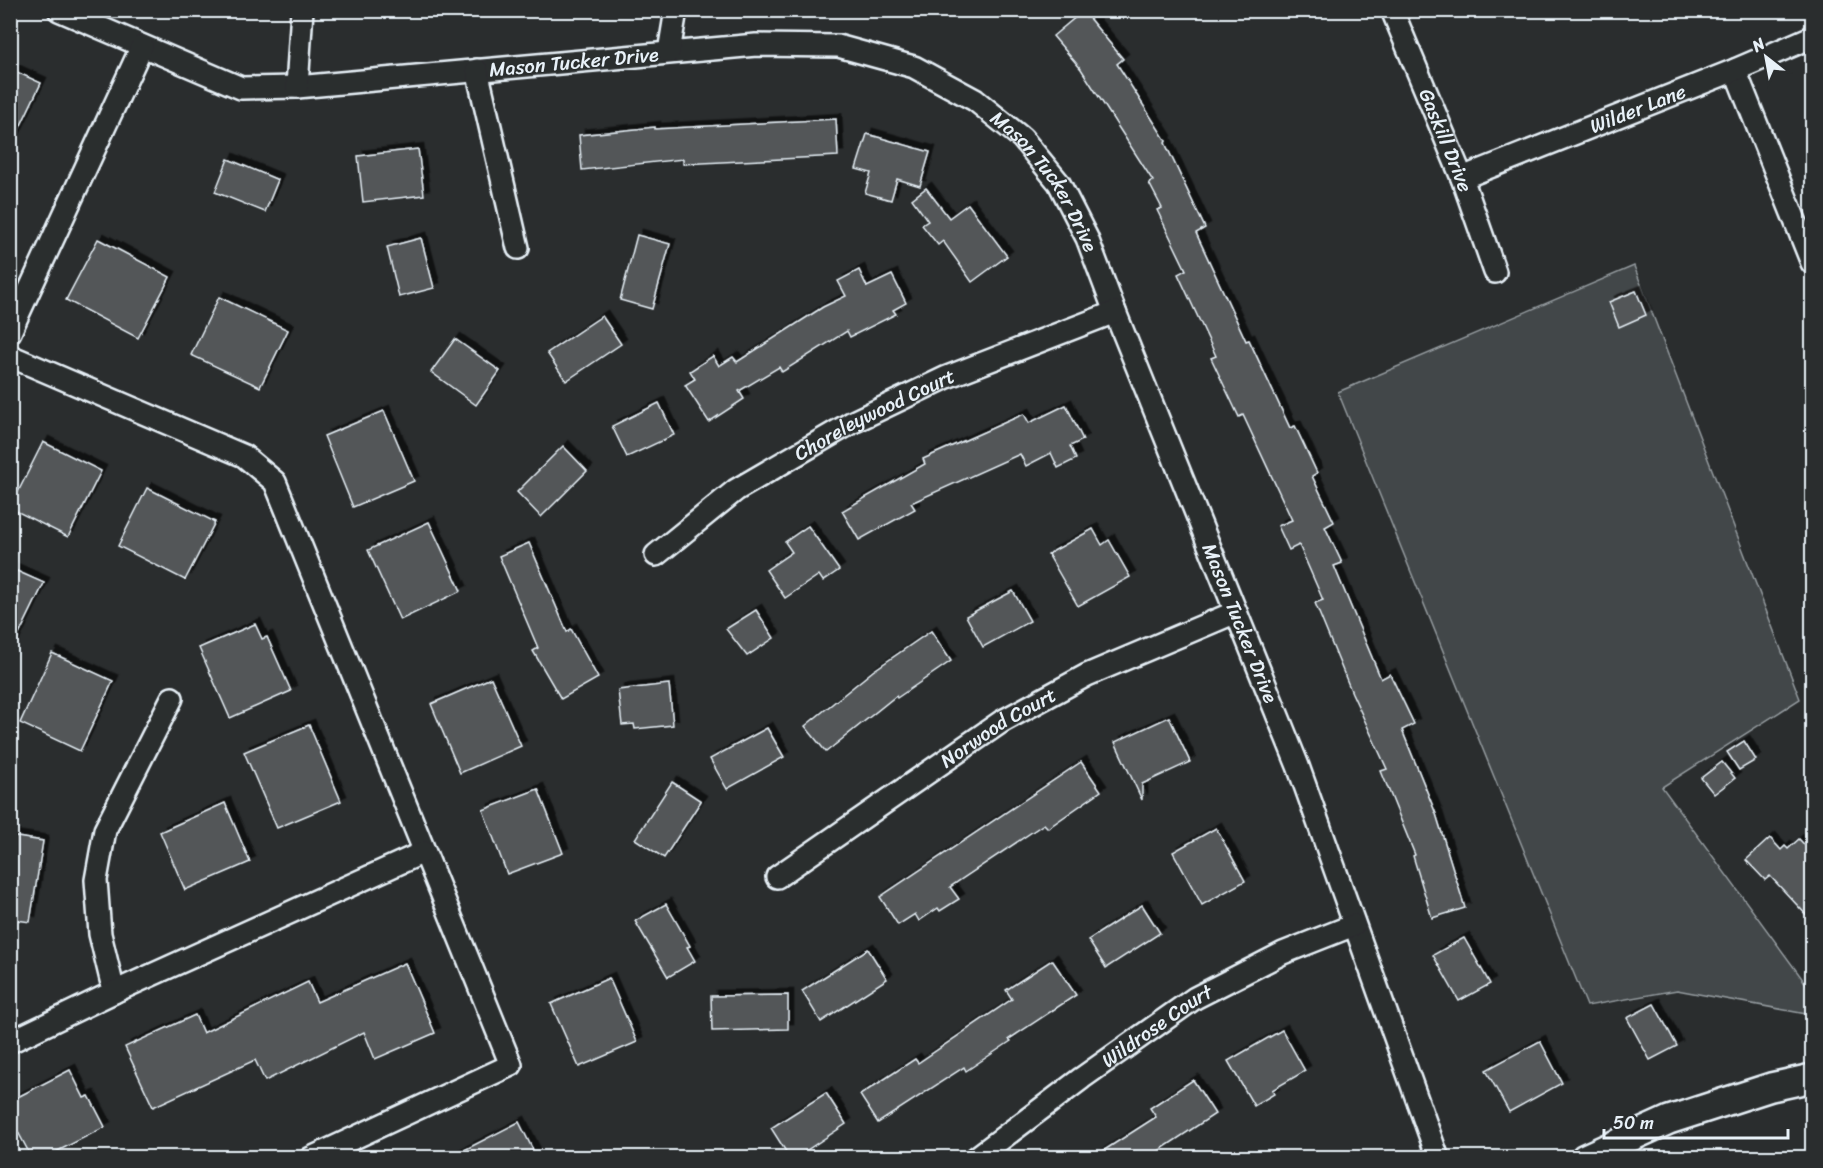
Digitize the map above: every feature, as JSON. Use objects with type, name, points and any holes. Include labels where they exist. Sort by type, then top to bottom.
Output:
[{"type":"street","name":"Mason Tucker Drive","points":[[59,10],[241,88],[297,87],[756,45],[838,46],[914,67],[975,100],[1022,138],[1059,183],[1088,238],[1115,312],[1298,766],[1438,1158]]},
{"type":"street","points":[[297,87],[302,10]]},
{"type":"street","points":[[669,52],[676,10]]},
{"type":"street","name":"Gaskill Drive","points":[[1392,10],[1461,178],[1495,272]]},
{"type":"street","name":"Wilder Lane","points":[[1461,178],[1735,70],[1812,37]]},
{"type":"street","points":[[10,332],[142,46]]},
{"type":"street","points":[[477,70],[518,248]]},
{"type":"street","points":[[1735,70],[1812,263]]},
{"type":"street","name":"Choreleywood Court","points":[[656,555],[736,490],[851,423],[946,377],[1115,312]]},
{"type":"street","points":[[10,356],[244,456],[275,482],[511,1065],[311,1158]]},
{"type":"street","name":"Norwood Court","points":[[777,877],[1001,722],[1087,675],[1236,612]]},
{"type":"street","points":[[114,992],[100,934],[96,880],[105,830],[172,698]]},
{"type":"street","points":[[10,1042],[114,992],[424,852]]},
{"type":"street","name":"Wildrose Court","points":[[976,1158],[1082,1078],[1196,998],[1283,953],[1354,925]]},
{"type":"street","points":[[1585,1158],[1669,1120],[1771,1087],[1812,1078]]},
{"type":"shaded area","points":[[1634,266],[1800,699],[1662,787],[1812,992],[1812,1015],[1677,990],[1587,1006],[1338,392]]},
{"type":"building","points":[[1083,11],[1123,59],[1117,64],[1166,141],[1205,228],[1196,233],[1246,341],[1249,340],[1290,428],[1295,426],[1317,473],[1312,476],[1334,522],[1325,527],[1342,563],[1334,566],[1381,679],[1390,674],[1414,724],[1402,730],[1436,814],[1465,908],[1432,918],[1413,856],[1415,855],[1381,771],[1387,769],[1352,693],[1315,603],[1323,600],[1299,545],[1289,550],[1278,526],[1292,520],[1243,415],[1239,417],[1211,358],[1216,356],[1178,274],[1186,270],[1157,210],[1162,208],[1149,183],[1153,181],[1081,69],[1053,36]]},
{"type":"building","points":[[10,69],[41,83],[10,148]]},
{"type":"building","points":[[836,119],[838,156],[683,164],[683,159],[582,170],[579,135],[655,127],[655,129]]},
{"type":"building","points":[[867,134],[930,152],[920,186],[897,179],[891,200],[865,193],[871,173],[856,169]]},
{"type":"building","points":[[418,149],[424,195],[363,202],[358,156]]},
{"type":"building","points":[[228,159],[278,180],[265,212],[215,192]]},
{"type":"building","points":[[926,188],[949,218],[968,204],[1007,256],[972,282],[943,241],[938,245],[922,225],[928,221],[912,199]]},
{"type":"building","points":[[637,235],[670,244],[652,309],[620,300]]},
{"type":"building","points":[[421,238],[434,288],[399,297],[387,247]]},
{"type":"building","points":[[98,239],[170,277],[138,338],[66,300]]},
{"type":"building","points":[[859,270],[867,287],[892,275],[906,303],[893,310],[896,314],[850,337],[847,331],[782,372],[779,367],[739,391],[744,399],[709,422],[685,385],[695,379],[690,371],[713,356],[719,366],[733,357],[737,362],[823,307],[846,296],[838,281]]},
{"type":"building","points":[[1636,291],[1646,315],[1619,327],[1609,302]]},
{"type":"building","points":[[219,297],[288,330],[260,387],[191,355]]},
{"type":"building","points":[[602,316],[621,344],[566,381],[547,353]]},
{"type":"building","points":[[455,339],[500,371],[476,405],[431,372]]},
{"type":"building","points":[[659,403],[674,435],[627,457],[612,426]]},
{"type":"building","points":[[1066,405],[1083,440],[1070,446],[1076,459],[1058,468],[1051,453],[1026,466],[1020,454],[911,503],[915,509],[859,540],[842,511],[925,464],[923,459],[1024,414],[1029,423]]},
{"type":"building","points":[[384,411],[414,481],[353,507],[324,436]]},
{"type":"building","points":[[43,442],[101,471],[68,537],[10,508]]},
{"type":"building","points":[[563,446],[587,471],[541,517],[517,492]]},
{"type":"building","points":[[147,488],[215,522],[185,580],[118,546]]},
{"type":"building","points":[[429,522],[461,591],[400,620],[368,550]]},
{"type":"building","points":[[808,526],[839,570],[823,581],[819,575],[785,598],[766,570],[792,552],[785,542]]},
{"type":"building","points":[[1093,529],[1102,545],[1109,540],[1130,577],[1078,606],[1048,554]]},
{"type":"building","points":[[529,543],[567,632],[571,629],[598,678],[561,699],[533,651],[538,648],[499,556]]},
{"type":"building","points":[[10,568],[44,583],[10,653]]},
{"type":"building","points":[[1013,591],[1030,621],[983,647],[966,616]]},
{"type":"building","points":[[756,610],[774,638],[747,656],[726,629]]},
{"type":"building","points":[[255,624],[262,639],[267,637],[291,691],[230,718],[199,648]]},
{"type":"building","points":[[931,631],[951,661],[897,698],[896,696],[826,752],[805,726],[873,671]]},
{"type":"building","points":[[52,653],[113,681],[80,751],[20,723]]},
{"type":"building","points":[[491,678],[521,746],[460,773],[431,704]]},
{"type":"building","points":[[669,684],[673,725],[635,729],[634,724],[622,725],[618,690]]},
{"type":"building","points":[[1169,717],[1190,762],[1142,784],[1142,800],[1115,742]]},
{"type":"building","points":[[309,725],[341,801],[277,828],[244,752]]},
{"type":"building","points":[[767,728],[784,757],[727,789],[710,759]]},
{"type":"building","points":[[1744,741],[1756,760],[1739,770],[1727,752]]},
{"type":"building","points":[[1081,762],[1101,791],[1048,828],[1044,824],[950,887],[959,899],[940,911],[938,908],[919,921],[915,914],[898,925],[880,897]]},
{"type":"building","points":[[1722,762],[1735,778],[1714,794],[1701,778]]},
{"type":"building","points":[[672,782],[701,801],[664,858],[635,839]]},
{"type":"building","points":[[538,789],[563,853],[507,874],[483,810]]},
{"type":"building","points":[[225,803],[250,862],[185,890],[160,832]]},
{"type":"building","points":[[1216,828],[1245,881],[1202,905],[1173,852]]},
{"type":"building","points":[[10,836],[43,841],[30,922],[10,919]]},
{"type":"building","points":[[1770,838],[1781,850],[1785,846],[1788,849],[1799,839],[1812,853],[1812,921],[1770,876],[1765,880],[1746,860]]},
{"type":"building","points":[[666,904],[690,946],[687,947],[695,961],[668,977],[635,921]]},
{"type":"building","points":[[1142,905],[1160,933],[1106,968],[1088,940]]},
{"type":"building","points":[[1464,938],[1490,984],[1459,1001],[1433,955]]},
{"type":"building","points":[[868,949],[887,979],[821,1022],[802,991]]},
{"type":"building","points":[[1052,960],[1076,995],[1009,1039],[1011,1041],[966,1071],[964,1067],[878,1123],[860,1095],[915,1059],[918,1063],[1012,999],[1006,990]]},
{"type":"building","points":[[405,963],[435,1033],[375,1059],[364,1032],[265,1081],[255,1060],[153,1107],[125,1047],[195,1015],[203,1033],[308,982],[317,1002]]},
{"type":"building","points":[[609,978],[637,1042],[579,1067],[551,1004]]},
{"type":"building","points":[[788,995],[788,1029],[712,1031],[711,996]]},
{"type":"building","points":[[1654,1004],[1677,1046],[1650,1060],[1627,1018]]},
{"type":"building","points":[[1282,1030],[1305,1071],[1272,1090],[1274,1094],[1254,1106],[1228,1061]]},
{"type":"building","points":[[1540,1041],[1562,1083],[1509,1112],[1486,1070]]},
{"type":"building","points":[[70,1070],[84,1098],[89,1096],[105,1127],[44,1158],[32,1158],[10,1117],[10,1101]]},
{"type":"building","points":[[1193,1080],[1215,1114],[1148,1158],[1092,1158],[1156,1117],[1150,1108]]},
{"type":"building","points":[[826,1093],[846,1124],[795,1158],[790,1158],[771,1128]]},
{"type":"building","points":[[519,1122],[537,1158],[449,1158]]}]
